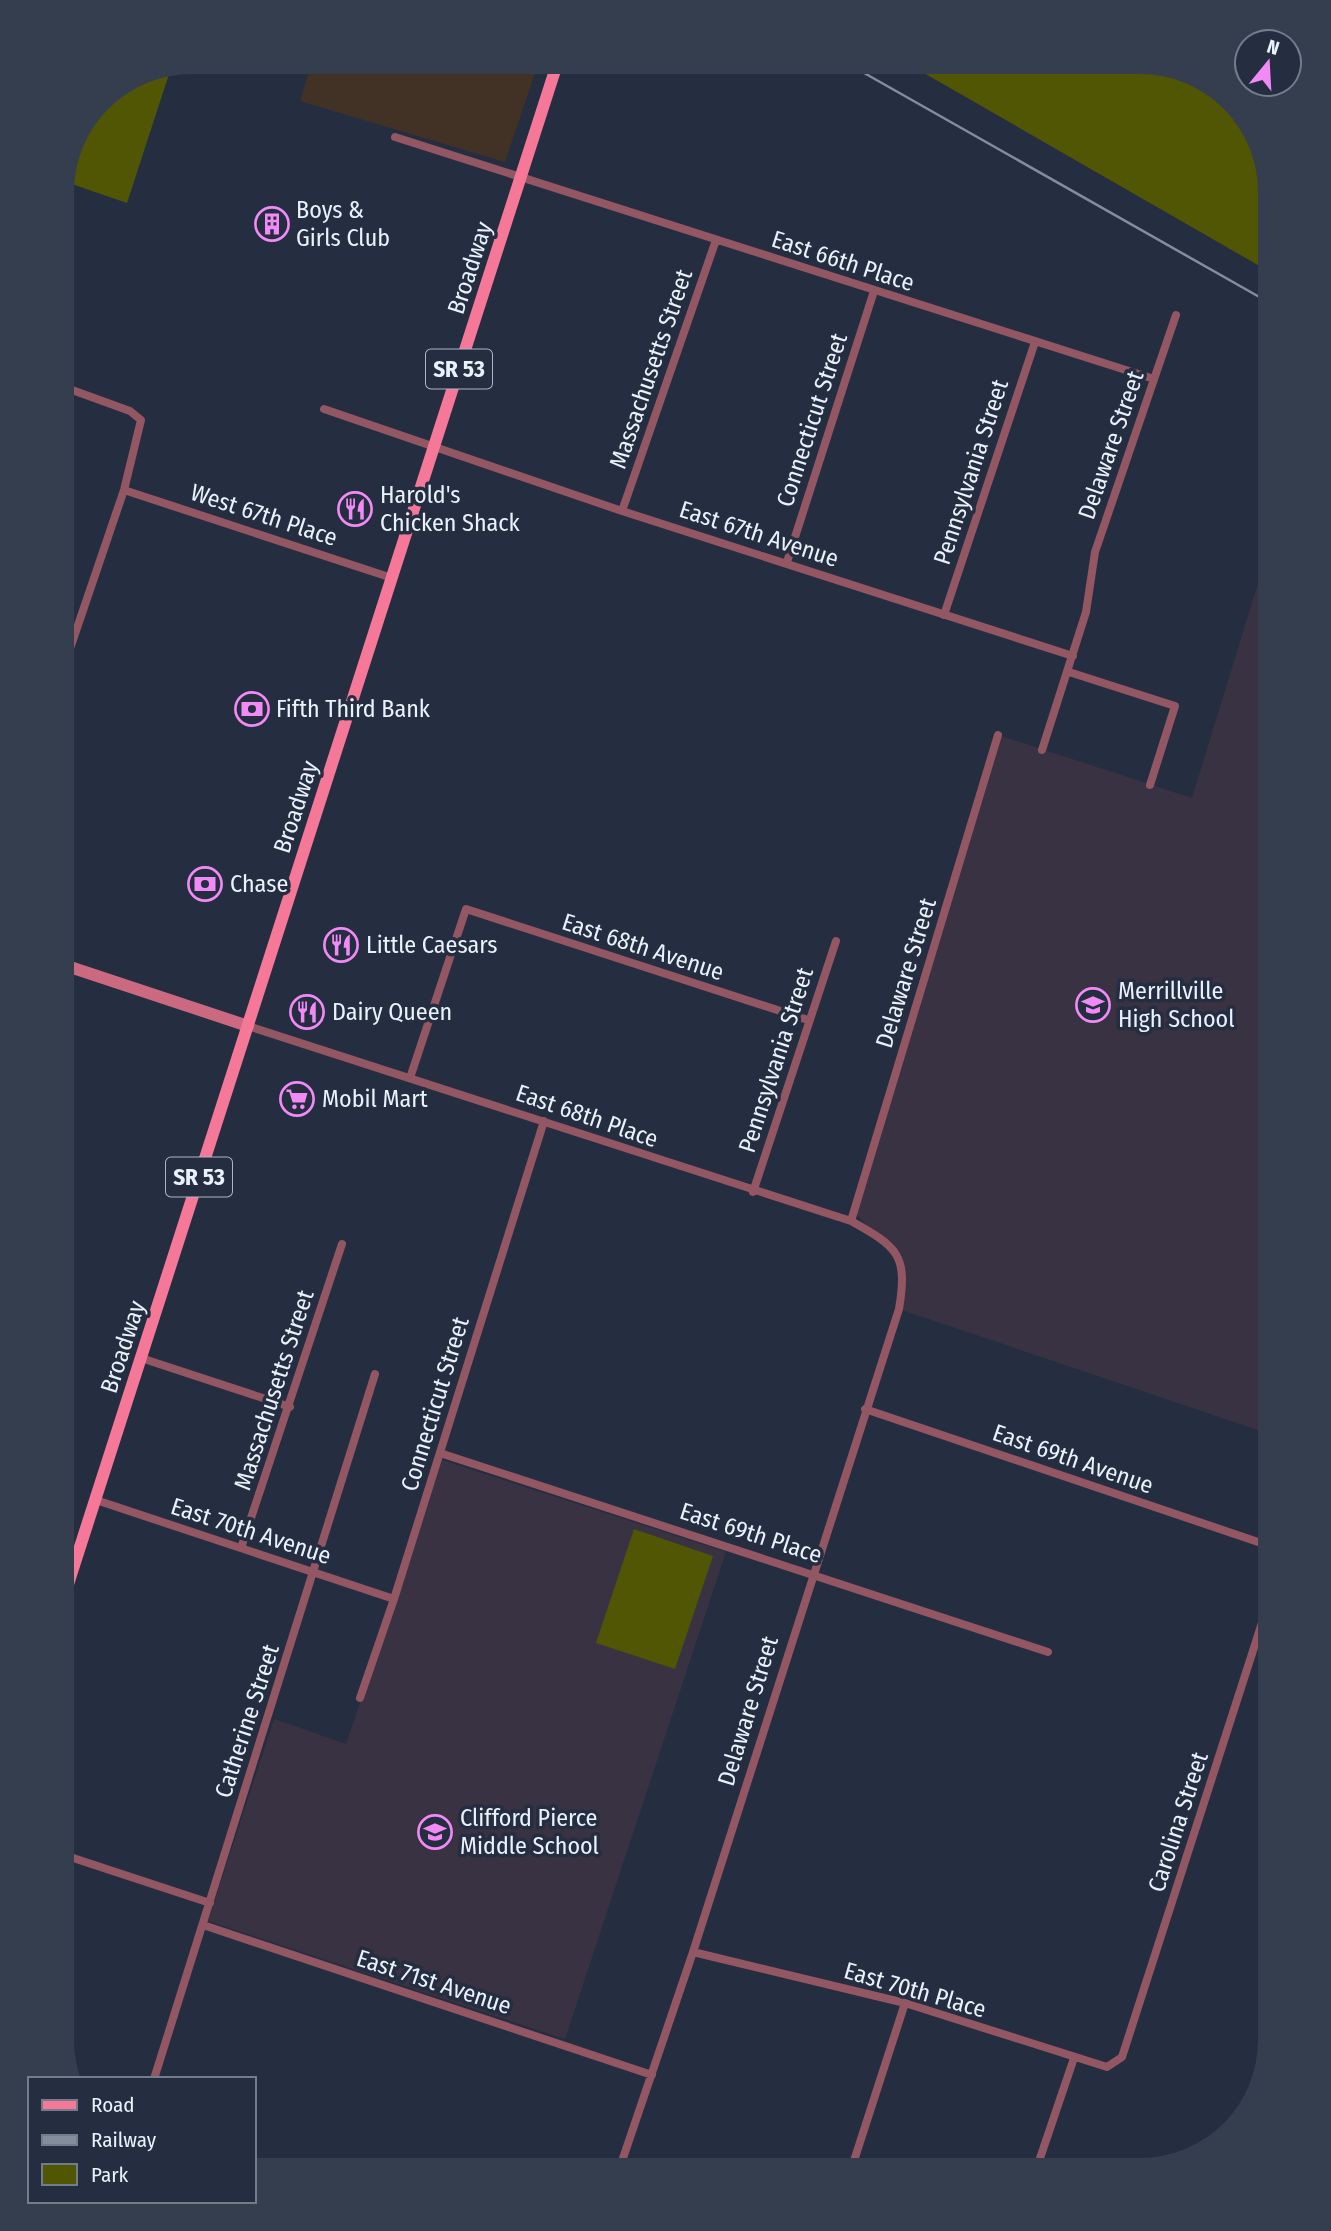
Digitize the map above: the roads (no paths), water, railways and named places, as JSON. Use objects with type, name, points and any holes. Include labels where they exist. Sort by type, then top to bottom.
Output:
[{"type":"main road","name":"Broadway","points":[[74,1567],[554,74]]},
{"type":"street","name":"East 66th Place","points":[[395,137],[1154,379]]},
{"type":"street","name":"Massachusetts Street","points":[[622,511],[716,240]]},
{"type":"street","name":"Connecticut Street","points":[[787,562],[874,290]]},
{"type":"street","name":"Delaware Street","points":[[1042,750],[1086,612],[1095,552],[1176,315]]},
{"type":"street","name":"Pennsylvania Street","points":[[944,615],[1035,342]]},
{"type":"street","points":[[74,391],[130,411],[141,419],[124,490],[74,637]]},
{"type":"street","name":"East 67th Avenue","points":[[324,409],[434,449],[622,511],[1073,656]]},
{"type":"street","name":"West 67th Place","points":[[124,490],[392,578]]},
{"type":"street","points":[[1069,671],[1175,706],[1150,785]]},
{"type":"street","name":"Delaware Street","points":[[851,1221],[998,735]]},
{"type":"street","name":"East 68th Avenue","points":[[410,1078],[466,909],[808,1020]]},
{"type":"street","name":"Pennsylvania Street","points":[[753,1192],[836,941]]},
{"type":"street","points":[[74,968],[248,1026]]},
{"type":"street","name":"East 68th Place","points":[[248,1026],[544,1121],[753,1192],[851,1221],[880,1237],[902,1262]]},
{"type":"street","name":"Connecticut Street","points":[[360,1698],[394,1599],[544,1121]]},
{"type":"street","name":"Massachusetts Street","points":[[241,1548],[342,1244]]},
{"type":"street","name":"Delaware Street","points":[[623,2157],[693,1952],[898,1309],[904,1276],[902,1262]]},
{"type":"street","points":[[141,1358],[290,1407]]},
{"type":"street","name":"Catherine Street","points":[[156,2077],[375,1374]]},
{"type":"street","name":"East 69th Avenue","points":[[865,1409],[1258,1542]]},
{"type":"street","name":"East 69th Place","points":[[440,1453],[1048,1652]]},
{"type":"street","name":"East 70th Avenue","points":[[96,1500],[394,1599]]},
{"type":"street","name":"Carolina Street","points":[[1122,2057],[1258,1635]]},
{"type":"street","points":[[74,1858],[210,1903]]},
{"type":"street","name":"East 71st Avenue","points":[[203,1925],[652,2075]]},
{"type":"street","name":"East 70th Place","points":[[693,1952],[905,2003],[1107,2067],[1122,2057]]},
{"type":"street","points":[[855,2158],[905,2003]]},
{"type":"street","points":[[1040,2158],[1074,2058]]},
{"type":"railway","points":[[866,74],[1258,296]]},
{"type":"place","name":"Boys & Girls Club","points":[[272,224]]},
{"type":"place","name":"Harold's Chicken Shack","points":[[355,509]]},
{"type":"place","name":"Fifth Third Bank","points":[[252,709]]},
{"type":"place","name":"Chase","points":[[205,884]]},
{"type":"place","name":"Little Caesars","points":[[341,945]]},
{"type":"place","name":"Merrillville High School","points":[[1093,1005]]},
{"type":"place","name":"Dairy Queen","points":[[307,1012]]},
{"type":"place","name":"Mobil Mart","points":[[297,1099]]},
{"type":"place","name":"Clifford Pierce Middle School","points":[[435,1832]]}]
